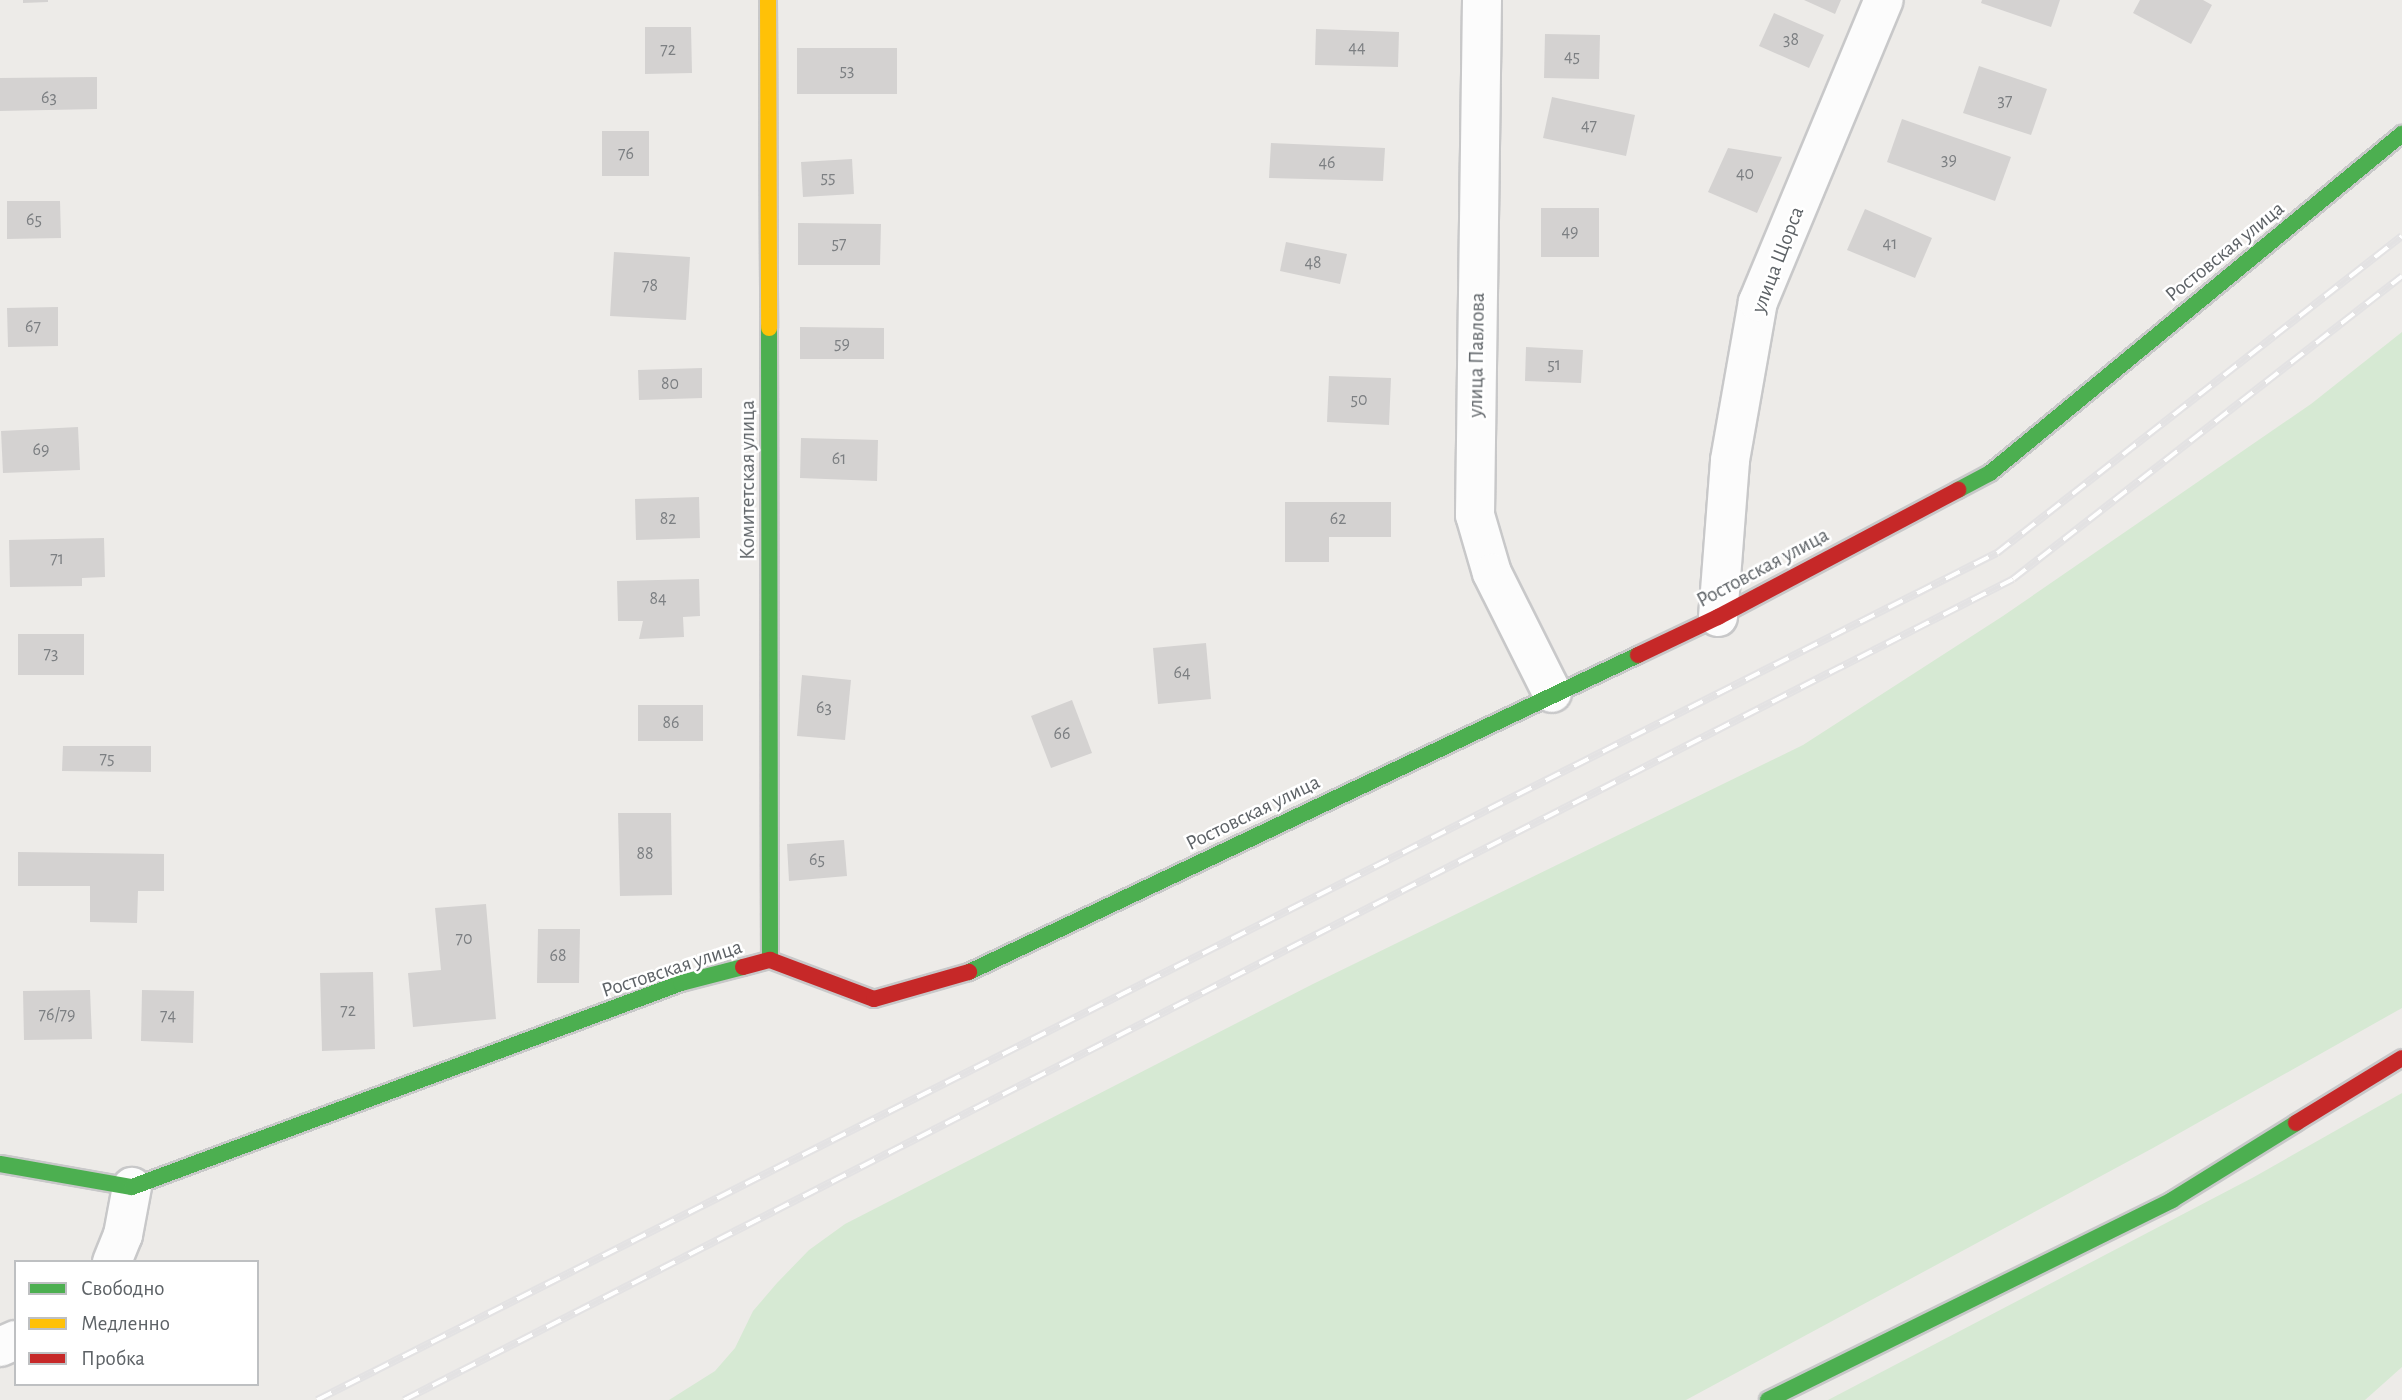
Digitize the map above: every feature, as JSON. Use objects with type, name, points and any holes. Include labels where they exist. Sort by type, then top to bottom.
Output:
[{"type":"street","name":"Комитетская улица","points":[[768,0],[770,960]]},
{"type":"street","name":"улица Павлова","points":[[1482,0],[1475,515],[1492,573],[1552,693]]},
{"type":"street","name":"улица Щорса","points":[[1717,617],[1730,460],[1758,302],[1884,0]]},
{"type":"street","name":"Ростовская улица","points":[[132,1187],[681,984],[770,960],[874,999],[966,972],[1717,617],[1990,472],[2402,134]]},
{"type":"street","points":[[1768,1400],[2172,1199],[2402,1058]]},
{"type":"street","points":[[0,1164],[132,1187],[123,1235],[113,1260]]},
{"type":"green space","points":[[2402,332],[2402,1008],[2153,1148],[1686,1400],[669,1400],[715,1371],[735,1348],[753,1311],[777,1283],[809,1250],[845,1224],[1313,984],[1803,745],[2003,616],[2311,404]]},
{"type":"green space","points":[[2402,1093],[2402,1367],[2365,1400],[1828,1400],[2254,1177]]},
{"type":"building","points":[[23,0],[48,0],[48,2],[23,3]]},
{"type":"building","points":[[1804,0],[1841,0],[1835,14]]},
{"type":"building","points":[[1982,0],[2060,0],[2051,27],[1981,3]]},
{"type":"building","points":[[2140,0],[2203,0],[2212,5],[2191,44],[2133,13]]},
{"type":"building","points":[[1774,13],[1824,35],[1809,68],[1759,46]]},
{"type":"building","points":[[645,27],[691,27],[692,73],[645,74]]},
{"type":"building","points":[[1316,29],[1399,32],[1398,67],[1315,65]]},
{"type":"building","points":[[1545,34],[1600,35],[1599,79],[1544,78]]},
{"type":"building","points":[[797,48],[897,48],[897,94],[797,94]]},
{"type":"building","points":[[1979,66],[2047,89],[2031,135],[1963,113]]},
{"type":"building","points":[[97,77],[97,109],[0,111],[0,78]]},
{"type":"building","points":[[1552,97],[1635,115],[1626,156],[1543,138]]},
{"type":"building","points":[[1902,119],[2011,157],[1995,201],[1887,162]]},
{"type":"building","points":[[602,131],[649,131],[649,176],[602,176]]},
{"type":"building","points":[[1271,143],[1385,148],[1383,181],[1269,178]]},
{"type":"building","points":[[1728,148],[1782,157],[1757,213],[1708,192]]},
{"type":"building","points":[[852,159],[854,194],[803,197],[801,162]]},
{"type":"building","points":[[7,201],[60,201],[61,238],[7,239]]},
{"type":"building","points":[[1541,208],[1599,208],[1599,257],[1541,257]]},
{"type":"building","points":[[1865,209],[1932,238],[1915,278],[1847,250]]},
{"type":"building","points":[[798,223],[881,224],[880,265],[798,265]]},
{"type":"building","points":[[1286,242],[1347,254],[1340,284],[1280,271]]},
{"type":"building","points":[[614,252],[690,257],[686,320],[610,316]]},
{"type":"building","points":[[58,307],[58,346],[8,347],[7,308]]},
{"type":"building","points":[[800,327],[884,328],[884,359],[800,359]]},
{"type":"building","points":[[1526,347],[1583,350],[1581,383],[1525,381]]},
{"type":"building","points":[[702,368],[702,398],[639,400],[638,370]]},
{"type":"building","points":[[1329,376],[1391,378],[1389,425],[1327,422]]},
{"type":"building","points":[[78,427],[80,470],[3,473],[1,431]]},
{"type":"building","points":[[801,438],[878,440],[877,481],[800,478]]},
{"type":"building","points":[[699,497],[700,538],[636,540],[635,499]]},
{"type":"building","points":[[1285,502],[1391,502],[1391,537],[1329,537],[1329,562],[1285,562]]},
{"type":"building","points":[[104,538],[105,577],[82,578],[82,586],[10,587],[9,540]]},
{"type":"building","points":[[699,579],[700,616],[683,617],[684,637],[639,639],[643,621],[618,621],[617,581]]},
{"type":"building","points":[[18,634],[84,634],[84,675],[18,675]]},
{"type":"building","points":[[1206,643],[1211,699],[1158,704],[1153,648]]},
{"type":"building","points":[[802,675],[851,680],[845,740],[797,736]]},
{"type":"building","points":[[1072,700],[1092,753],[1051,768],[1031,716]]},
{"type":"building","points":[[638,705],[703,705],[703,741],[638,741]]},
{"type":"building","points":[[63,746],[151,746],[151,772],[62,771]]},
{"type":"building","points":[[618,813],[671,813],[672,895],[620,896]]},
{"type":"building","points":[[844,840],[847,876],[789,881],[787,844]]},
{"type":"building","points":[[18,852],[164,854],[164,891],[138,891],[137,923],[90,922],[90,886],[18,886]]},
{"type":"building","points":[[486,904],[496,1019],[413,1027],[408,973],[441,970],[435,908]]},
{"type":"building","points":[[538,929],[580,929],[579,983],[537,983]]},
{"type":"building","points":[[373,972],[375,1049],[322,1051],[320,973]]},
{"type":"building","points":[[90,990],[92,1039],[24,1040],[23,991]]},
{"type":"building","points":[[142,990],[194,991],[193,1043],[141,1041]]},
{"type":"railway","points":[[317,1400],[1997,553],[2402,236]]},
{"type":"railway","points":[[404,1400],[2013,579],[2402,276]]},
{"type":"traffic: fast","points":[[1958,490],[1990,473],[2402,134]]},
{"type":"traffic: fast","points":[[769,328],[770,960]]},
{"type":"traffic: fast","points":[[969,972],[1638,655]]},
{"type":"traffic: fast","points":[[0,1164],[132,1187],[681,983],[743,967]]},
{"type":"traffic: fast","points":[[1768,1400],[2172,1200],[2296,1123]]},
{"type":"traffic: slow","points":[[768,0],[769,328]]},
{"type":"traffic: jam","points":[[1638,655],[1718,617],[1958,490]]},
{"type":"traffic: jam","points":[[743,967],[770,960],[874,999],[969,972]]},
{"type":"traffic: jam","points":[[2296,1123],[2402,1058]]}]
